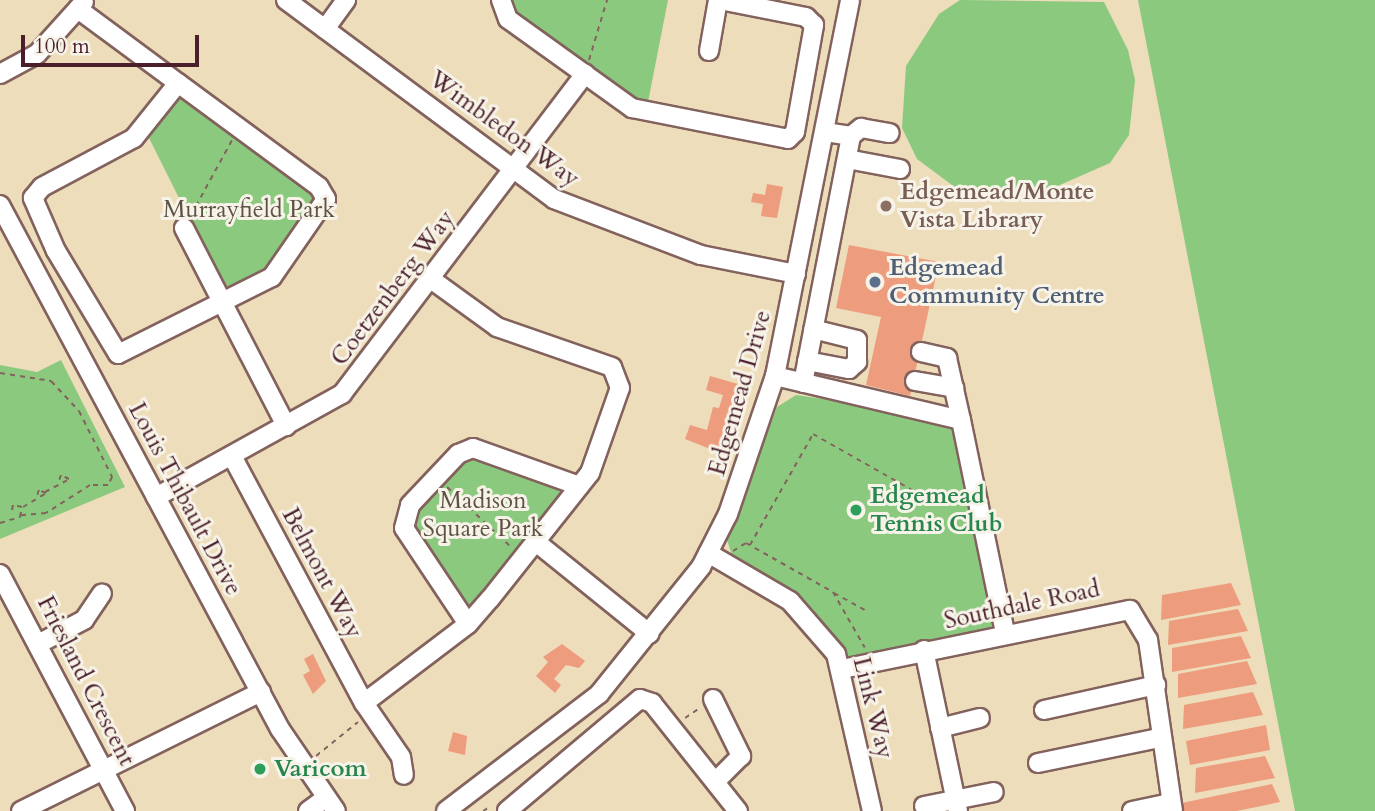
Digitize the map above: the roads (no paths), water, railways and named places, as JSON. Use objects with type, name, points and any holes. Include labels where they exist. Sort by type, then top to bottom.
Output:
[{"type":"street","name":"Wimbledon Way","points":[[286,0],[514,170],[582,213],[701,255],[796,274]]},
{"type":"street","points":[[325,29],[346,0]]},
{"type":"street","points":[[501,0],[508,19],[639,112],[788,139],[795,132],[814,25],[806,17],[719,0],[709,51]]},
{"type":"street","name":"Edgemead Drive","points":[[446,811],[557,732],[650,634],[708,553],[753,452],[775,376],[826,132],[849,0]]},
{"type":"street","points":[[0,74],[37,54],[82,5],[178,83],[319,187],[326,204],[272,277],[131,353],[114,352],[33,198],[42,187],[134,138],[178,83]]},
{"type":"street","name":"Coetzenberg Way","points":[[156,497],[342,394],[432,279],[585,74]]},
{"type":"street","points":[[803,383],[851,136],[861,128],[890,133]]},
{"type":"street","points":[[826,132],[851,136]]},
{"type":"street","points":[[846,159],[900,169]]},
{"type":"street","name":"Louis Thibault Drive","points":[[0,205],[261,692],[304,767],[331,804]]},
{"type":"street","points":[[184,228],[286,426]]},
{"type":"street","points":[[367,708],[468,624],[536,542],[579,486],[620,388],[617,371],[497,327],[432,279]]},
{"type":"street","points":[[807,361],[849,369],[857,362],[857,340],[813,329]]},
{"type":"street","points":[[921,352],[945,355],[1005,633]]},
{"type":"street","points":[[775,376],[961,420]]},
{"type":"street","points":[[915,381],[954,388]]},
{"type":"street","points":[[468,624],[404,528],[406,510],[436,477],[473,448],[579,486]]},
{"type":"street","name":"Belmont Way","points":[[232,456],[367,708],[401,757],[404,775]]},
{"type":"street","points":[[536,542],[650,634]]},
{"type":"street","name":"Link Way","points":[[708,553],[790,601],[842,669],[872,811]]},
{"type":"street","name":"Friesland Crescent","points":[[0,574],[40,643],[125,811]]},
{"type":"street","points":[[40,643],[85,620],[102,593]]},
{"type":"street","name":"Southdale Road","points":[[842,669],[1005,633],[1130,610],[1144,627],[1156,685],[1159,738],[1172,807]]},
{"type":"street","points":[[924,650],[957,806]]},
{"type":"street","points":[[1044,710],[1156,685]]},
{"type":"street","points":[[21,811],[261,692]]},
{"type":"street","points":[[712,699],[741,756],[716,781]]},
{"type":"street","points":[[503,809],[635,700],[652,703],[738,811]]},
{"type":"street","points":[[940,728],[980,718]]},
{"type":"street","points":[[1038,763],[1159,738]]},
{"type":"street","points":[[924,806],[957,806],[995,792]]},
{"type":"street","points":[[309,811],[331,804]]},
{"type":"street","points":[[1132,811],[1172,807]]},
{"type":"place","name":"Edgemead/Monte Vista Library","points":[[886,206]]},
{"type":"place","name":"Edgemead Community Centre","points":[[875,282]]},
{"type":"place","name":"Edgemead Tennis Club","points":[[856,510]]},
{"type":"place","name":"Varicom","points":[[260,769]]},
{"type":"park label","name":"Murrayfield Park","points":[[249,210]]},
{"type":"park label","name":"Madison Square Park","points":[[483,515]]}]
